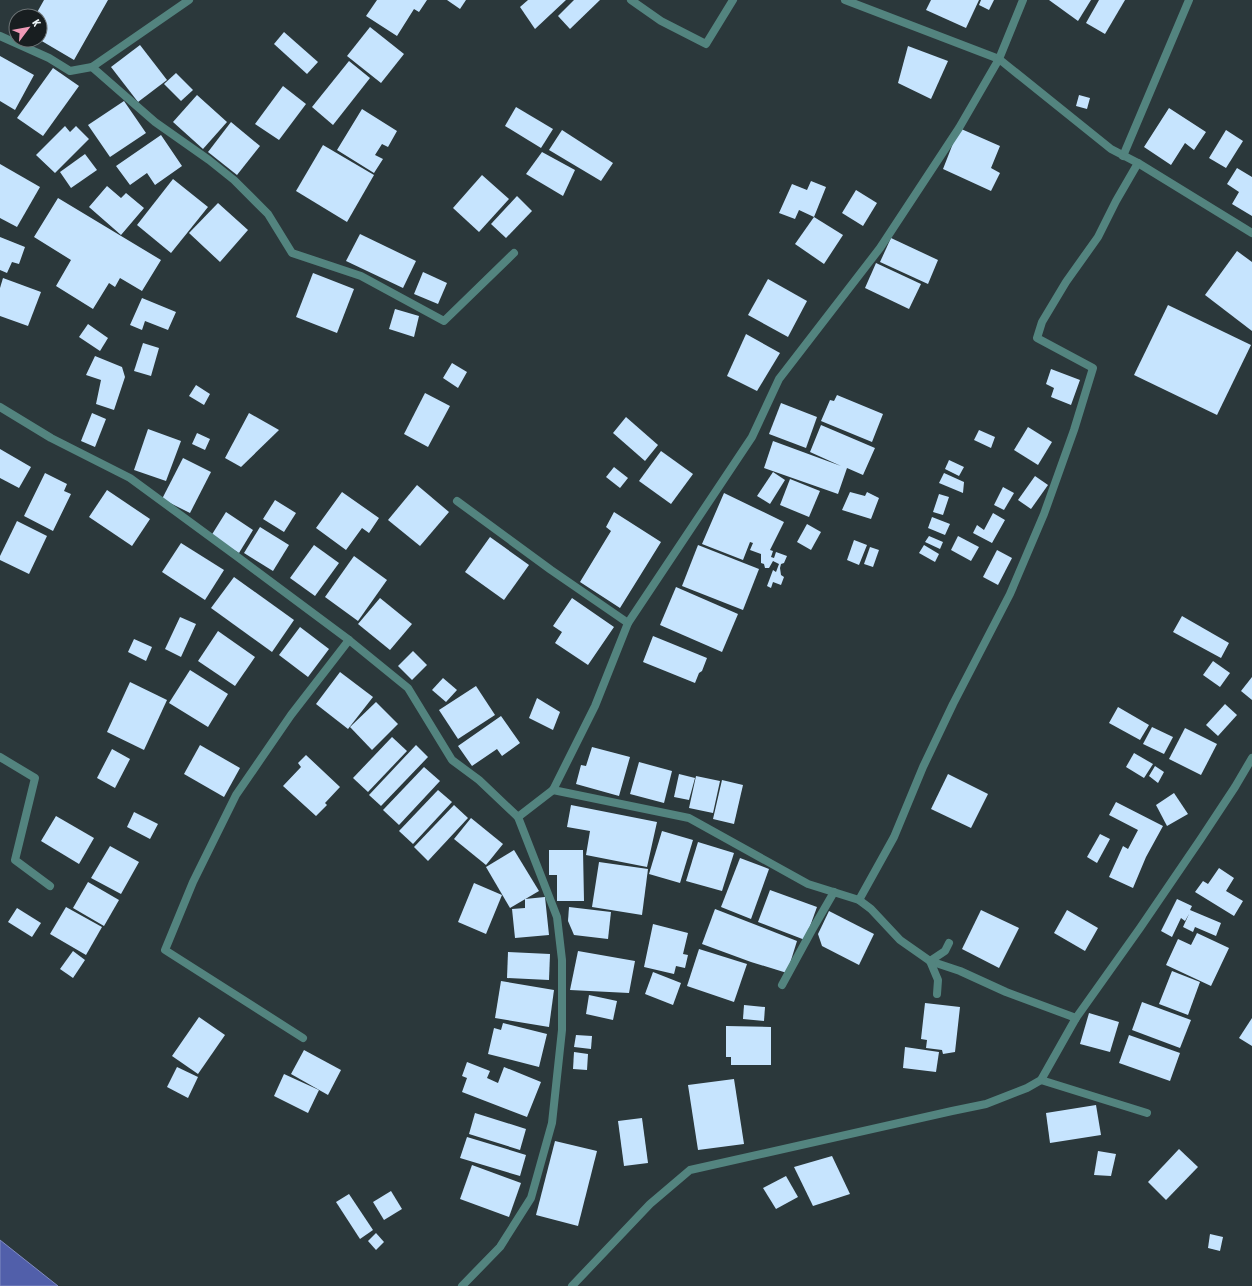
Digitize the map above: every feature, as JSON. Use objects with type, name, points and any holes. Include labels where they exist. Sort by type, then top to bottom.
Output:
[{"type":"street","points":[[0,36],[48,58],[70,71],[92,67],[190,0]]},
{"type":"street","points":[[631,0],[661,21],[706,44],[733,0]]},
{"type":"street","points":[[846,0],[999,59],[1111,149],[1252,233]]},
{"type":"street","points":[[518,817],[553,790],[595,706],[628,623],[752,437],[779,379],[880,248],[959,128],[999,59],[1023,0]]},
{"type":"street","points":[[1123,156],[1189,0]]},
{"type":"street","points":[[92,67],[155,122],[209,160],[234,180],[268,214],[292,253],[361,276],[444,321],[514,253]]},
{"type":"street","points":[[860,900],[894,837],[923,767],[953,704],[1010,594],[1044,514],[1074,430],[1093,368],[1037,338],[1042,322],[1066,282],[1098,238],[1116,201],[1138,164]]},
{"type":"street","points":[[0,407],[50,438],[130,478],[349,640],[408,688],[452,760],[479,780],[518,817],[557,917],[562,960],[562,1030],[552,1123],[531,1198],[500,1247],[462,1286]]},
{"type":"street","points":[[457,501],[551,570],[628,623]]},
{"type":"street","points":[[303,1038],[165,950],[193,882],[236,795],[291,715],[349,640]]},
{"type":"street","points":[[0,757],[35,778],[15,860],[50,886]]},
{"type":"street","points":[[572,1286],[650,1204],[690,1170],[986,1104],[1027,1088],[1041,1080],[1076,1018],[1200,840],[1252,758]]},
{"type":"street","points":[[553,790],[689,818],[808,884],[860,900],[871,909],[900,940],[930,961],[960,971],[1006,992],[1076,1018]]},
{"type":"street","points":[[782,985],[834,892]]},
{"type":"street","points":[[930,961],[945,951],[949,943]]},
{"type":"street","points":[[930,961],[938,980],[937,994]]},
{"type":"street","points":[[1041,1080],[1147,1113]]},
{"type":"water","points":[[0,1240],[58,1286],[0,1286]]},
{"type":"building","points":[[44,0],[108,0],[74,60],[48,45],[48,8],[40,8]]},
{"type":"building","points":[[377,0],[427,0],[419,12],[414,9],[397,36],[366,16]]},
{"type":"building","points":[[447,0],[466,0],[460,9]]},
{"type":"building","points":[[528,0],[566,0],[535,29],[520,7]]},
{"type":"building","points":[[574,0],[600,0],[570,29],[558,16]]},
{"type":"building","points":[[931,0],[979,0],[966,28],[926,10]]},
{"type":"building","points":[[981,0],[994,0],[989,10],[979,5]]},
{"type":"building","points":[[1049,0],[1091,0],[1078,21]]},
{"type":"building","points":[[1099,0],[1125,0],[1105,34],[1086,23]]},
{"type":"building","points":[[370,27],[404,54],[381,83],[347,56]]},
{"type":"building","points":[[284,32],[318,62],[307,74],[274,44]]},
{"type":"building","points":[[140,45],[167,80],[138,102],[111,67]]},
{"type":"building","points":[[908,46],[948,61],[931,99],[898,83]]},
{"type":"building","points":[[0,56],[34,75],[15,110],[0,101]]},
{"type":"building","points":[[349,61],[370,78],[333,125],[312,107]]},
{"type":"building","points":[[53,68],[79,86],[43,136],[17,118]]},
{"type":"building","points":[[176,73],[193,90],[181,101],[164,84]]},
{"type":"building","points":[[283,86],[306,104],[279,140],[255,124]]},
{"type":"building","points":[[197,95],[227,122],[203,149],[173,122]]},
{"type":"building","points":[[1079,95],[1090,98],[1087,109],[1076,106]]},
{"type":"building","points":[[124,101],[146,133],[110,157],[88,125]]},
{"type":"building","points":[[516,107],[553,129],[541,148],[505,126]]},
{"type":"building","points":[[1169,108],[1206,132],[1194,150],[1185,143],[1171,165],[1144,147]]},
{"type":"building","points":[[362,109],[397,131],[388,147],[382,144],[375,155],[383,159],[374,173],[337,150]]},
{"type":"building","points":[[231,122],[260,146],[237,175],[208,152]]},
{"type":"building","points":[[65,126],[70,132],[76,126],[89,139],[55,173],[36,155]]},
{"type":"building","points":[[959,128],[1000,146],[991,168],[1000,173],[991,191],[943,169]]},
{"type":"building","points":[[562,130],[613,163],[601,181],[549,150]]},
{"type":"building","points":[[1226,130],[1243,141],[1226,168],[1209,158]]},
{"type":"building","points":[[161,135],[182,166],[155,185],[147,173],[130,185],[116,166]]},
{"type":"building","points":[[323,145],[374,175],[347,222],[296,191]]},
{"type":"building","points":[[542,152],[575,170],[563,196],[526,174]]},
{"type":"building","points":[[85,154],[97,170],[71,188],[60,172]]},
{"type":"building","points":[[0,164],[40,187],[17,227],[0,218]]},
{"type":"building","points":[[1237,168],[1252,177],[1252,216],[1232,204],[1239,192],[1227,184]]},
{"type":"building","points":[[482,175],[509,199],[479,232],[453,208]]},
{"type":"building","points":[[173,179],[208,207],[171,253],[137,225]]},
{"type":"building","points":[[811,181],[826,187],[814,217],[799,210],[795,219],[779,213],[792,184],[807,190]]},
{"type":"building","points":[[107,186],[121,198],[126,193],[144,208],[121,235],[89,207]]},
{"type":"building","points":[[856,190],[877,203],[863,226],[842,213]]},
{"type":"building","points":[[517,196],[532,211],[506,238],[491,224]]},
{"type":"building","points":[[58,198],[161,260],[142,291],[120,278],[115,287],[109,283],[93,309],[56,286],[71,260],[34,237]]},
{"type":"building","points":[[218,203],[248,230],[220,262],[189,233]]},
{"type":"building","points":[[814,217],[843,235],[824,264],[795,244]]},
{"type":"building","points":[[360,234],[416,261],[403,288],[346,261]]},
{"type":"building","points":[[0,237],[25,247],[19,264],[12,262],[7,273],[0,270]]},
{"type":"building","points":[[891,238],[938,260],[928,284],[880,262]]},
{"type":"building","points":[[1237,251],[1252,262],[1252,331],[1205,295]]},
{"type":"building","points":[[876,263],[921,284],[909,309],[865,288]]},
{"type":"building","points":[[423,272],[447,283],[438,304],[414,294]]},
{"type":"building","points":[[313,273],[354,289],[337,333],[296,317]]},
{"type":"building","points":[[3,278],[41,292],[28,326],[0,316],[0,288]]},
{"type":"building","points":[[768,279],[807,301],[788,337],[748,315]]},
{"type":"building","points":[[142,298],[176,312],[168,330],[145,321],[142,330],[130,325]]},
{"type":"building","points":[[1168,305],[1251,345],[1217,415],[1134,375]]},
{"type":"building","points":[[395,309],[419,316],[414,337],[389,329]]},
{"type":"building","points":[[88,324],[108,338],[100,351],[79,337]]},
{"type":"building","points":[[746,334],[780,353],[757,391],[727,376]]},
{"type":"building","points":[[143,343],[159,348],[151,376],[134,371]]},
{"type":"building","points":[[95,356],[122,367],[125,377],[114,410],[96,404],[101,380],[86,375]]},
{"type":"building","points":[[452,363],[467,372],[458,388],[443,378]]},
{"type":"building","points":[[1051,369],[1080,380],[1071,405],[1051,397],[1054,388],[1046,384]]},
{"type":"building","points":[[196,385],[210,394],[204,405],[189,396]]},
{"type":"building","points":[[425,393],[450,406],[428,447],[404,434]]},
{"type":"building","points":[[837,395],[883,414],[872,442],[821,421],[830,400],[834,401]]},
{"type":"building","points":[[781,403],[817,417],[806,448],[769,434]]},
{"type":"building","points":[[92,413],[106,419],[95,447],[81,441]]},
{"type":"building","points":[[249,413],[279,430],[241,467],[225,458]]},
{"type":"building","points":[[626,417],[658,445],[645,461],[613,433]]},
{"type":"building","points":[[821,425],[875,448],[863,475],[847,468],[838,494],[764,468],[773,441],[841,466],[810,452]]},
{"type":"building","points":[[1028,427],[1052,442],[1038,465],[1014,450]]},
{"type":"building","points":[[148,429],[181,441],[166,481],[134,470]]},
{"type":"building","points":[[979,430],[995,437],[991,448],[974,440]]},
{"type":"building","points":[[197,433],[210,439],[205,450],[192,444]]},
{"type":"building","points":[[0,449],[31,467],[19,488],[0,478]]},
{"type":"building","points":[[661,451],[693,474],[671,504],[639,481]]},
{"type":"building","points":[[183,458],[211,472],[190,513],[162,499]]},
{"type":"building","points":[[949,460],[964,467],[959,476],[945,469]]},
{"type":"building","points":[[614,467],[628,478],[620,488],[606,477]]},
{"type":"building","points":[[773,472],[785,480],[770,504],[757,496]]},
{"type":"building","points":[[45,473],[67,484],[64,491],[71,494],[53,531],[24,516]]},
{"type":"building","points":[[944,473],[964,482],[963,493],[939,483]]},
{"type":"building","points":[[1035,476],[1048,485],[1031,509],[1018,500]]},
{"type":"building","points":[[790,479],[820,491],[809,517],[780,505]]},
{"type":"building","points":[[417,485],[449,512],[420,546],[388,520]]},
{"type":"building","points":[[1003,487],[1014,493],[1004,510],[994,505]]},
{"type":"building","points":[[107,490],[150,519],[132,546],[89,517]]},
{"type":"building","points":[[342,492],[379,518],[369,533],[362,528],[346,550],[316,528]]},
{"type":"building","points":[[850,492],[865,496],[867,492],[879,498],[871,519],[842,510]]},
{"type":"building","points":[[724,493],[784,522],[770,550],[773,551],[771,557],[774,558],[776,552],[787,556],[780,568],[781,575],[784,577],[781,585],[773,582],[771,588],[767,586],[773,570],[776,572],[779,564],[773,561],[769,568],[765,568],[764,564],[761,563],[761,554],[750,550],[753,543],[750,542],[743,560],[702,544]]},
{"type":"building","points":[[939,494],[949,497],[943,515],[933,512]]},
{"type":"building","points":[[275,500],[296,513],[284,532],[263,519]]},
{"type":"building","points":[[226,512],[253,530],[239,553],[211,536]]},
{"type":"building","points":[[614,512],[661,542],[620,608],[580,582],[611,531],[606,527]]},
{"type":"building","points":[[993,513],[1005,520],[992,543],[973,533],[977,525],[984,530]]},
{"type":"building","points":[[932,517],[950,524],[945,535],[928,528]]},
{"type":"building","points":[[17,521],[47,536],[29,574],[0,560],[0,556]]},
{"type":"building","points":[[807,524],[821,532],[811,550],[797,542]]},
{"type":"building","points":[[260,527],[289,545],[273,571],[244,553]]},
{"type":"building","points":[[929,536],[943,542],[940,549],[925,542]]},
{"type":"building","points":[[958,536],[979,547],[971,561],[951,550]]},
{"type":"building","points":[[490,537],[529,565],[504,600],[465,572]]},
{"type":"building","points":[[854,540],[867,545],[859,565],[847,560]]},
{"type":"building","points":[[181,543],[224,570],[205,600],[162,572]]},
{"type":"building","points":[[314,545],[339,563],[315,596],[290,578]]},
{"type":"building","points":[[698,545],[759,569],[743,610],[682,586]]},
{"type":"building","points":[[924,545],[939,554],[935,562],[919,553]]},
{"type":"building","points":[[870,547],[879,550],[873,567],[864,564]]},
{"type":"building","points":[[997,550],[1012,558],[998,585],[983,577]]},
{"type":"building","points":[[354,556],[387,580],[358,621],[325,597]]},
{"type":"building","points":[[234,577],[294,620],[272,652],[211,608]]},
{"type":"building","points":[[676,587],[738,614],[722,652],[660,625]]},
{"type":"building","points":[[380,598],[412,624],[390,650],[358,624]]},
{"type":"building","points":[[572,598],[614,627],[588,665],[555,643],[562,632],[553,626]]},
{"type":"building","points":[[1182,616],[1229,643],[1221,658],[1173,632]]},
{"type":"building","points":[[180,617],[196,624],[181,657],[165,649]]},
{"type":"building","points":[[300,627],[329,649],[308,677],[279,655]]},
{"type":"building","points":[[218,631],[255,657],[235,686],[198,661]]},
{"type":"building","points":[[653,636],[707,658],[695,683],[643,662]]},
{"type":"building","points":[[134,639],[152,647],[146,661],[128,652]]},
{"type":"building","points":[[413,651],[427,665],[412,680],[398,666]]},
{"type":"building","points":[[1213,661],[1230,673],[1220,687],[1203,675]]},
{"type":"building","points":[[190,670],[228,694],[208,727],[169,703]]},
{"type":"building","points":[[340,672],[373,697],[348,729],[316,704]]},
{"type":"building","points":[[1252,677],[1252,700],[1241,691]]},
{"type":"building","points":[[443,678],[457,690],[446,702],[432,690]]},
{"type":"building","points":[[130,682],[167,700],[144,750],[107,732]]},
{"type":"building","points":[[476,686],[495,715],[458,739],[439,710]]},
{"type":"building","points":[[537,698],[560,712],[553,730],[529,718]]},
{"type":"building","points":[[376,702],[398,724],[372,750],[350,727]]},
{"type":"building","points":[[1225,704],[1237,715],[1218,736],[1206,725]]},
{"type":"building","points":[[1118,707],[1149,725],[1140,740],[1109,723]]},
{"type":"building","points":[[501,716],[520,743],[502,756],[497,749],[472,766],[458,746]]},
{"type":"building","points":[[1152,727],[1173,737],[1164,754],[1143,744]]},
{"type":"building","points":[[1185,728],[1217,744],[1201,775],[1169,759]]},
{"type":"building","points":[[392,737],[407,751],[368,792],[353,778]]},
{"type":"building","points":[[200,745],[240,768],[224,797],[184,774]]},
{"type":"building","points":[[416,745],[428,757],[381,806],[369,795]]},
{"type":"building","points":[[592,747],[630,757],[619,796],[576,784],[581,765],[586,766]]},
{"type":"building","points":[[112,749],[130,759],[115,788],[97,778]]},
{"type":"building","points":[[1134,753],[1153,764],[1144,778],[1126,767]]},
{"type":"building","points":[[306,755],[340,787],[325,803],[327,805],[316,816],[283,786],[301,767],[298,763]]},
{"type":"building","points":[[639,762],[672,771],[664,803],[630,794]]},
{"type":"building","points":[[1155,766],[1164,772],[1158,783],[1149,776]]},
{"type":"building","points":[[424,767],[440,781],[399,825],[383,810]]},
{"type":"building","points":[[679,774],[695,778],[689,800],[674,797]]},
{"type":"building","points":[[948,774],[988,794],[971,828],[931,809]]},
{"type":"building","points":[[696,776],[720,781],[713,813],[689,808]]},
{"type":"building","points":[[722,780],[743,785],[734,824],[713,819]]},
{"type":"building","points":[[438,790],[452,802],[413,844],[399,831]]},
{"type":"building","points":[[1174,793],[1188,814],[1167,826],[1156,805]]},
{"type":"building","points":[[1116,802],[1163,826],[1146,857],[1133,888],[1109,877],[1123,846],[1128,849],[1138,830],[1109,815]]},
{"type":"building","points":[[454,805],[468,818],[428,861],[414,847]]},
{"type":"building","points":[[571,805],[657,822],[647,867],[586,855],[590,831],[567,827]]},
{"type":"building","points":[[134,812],[158,824],[150,839],[127,827]]},
{"type":"building","points":[[56,816],[94,838],[79,864],[41,841]]},
{"type":"building","points":[[471,818],[503,844],[486,865],[454,839]]},
{"type":"building","points":[[662,831],[693,840],[680,883],[649,874]]},
{"type":"building","points":[[1100,834],[1110,839],[1097,863],[1087,857]]},
{"type":"building","points":[[698,842],[734,853],[722,891],[686,881]]},
{"type":"building","points":[[110,846],[139,862],[121,894],[91,878]]},
{"type":"building","points":[[514,850],[539,891],[510,908],[486,867]]},
{"type":"building","points":[[549,850],[583,850],[584,901],[557,901],[557,875],[549,875]]},
{"type":"building","points":[[740,858],[769,869],[751,919],[721,907]]},
{"type":"building","points":[[599,862],[648,869],[642,915],[592,907]]},
{"type":"building","points":[[1219,868],[1234,878],[1226,891],[1243,901],[1234,916],[1195,892],[1203,881],[1208,884]]},
{"type":"building","points":[[88,882],[119,900],[104,926],[73,908]]},
{"type":"building","points":[[474,883],[502,895],[486,934],[458,922]]},
{"type":"building","points":[[770,890],[817,907],[805,940],[758,922]]},
{"type":"building","points":[[545,897],[549,935],[515,938],[512,909],[525,908],[525,899]]},
{"type":"building","points":[[1177,899],[1192,906],[1190,910],[1221,923],[1216,936],[1195,927],[1193,932],[1183,927],[1189,914],[1185,921],[1181,918],[1172,937],[1161,931]]},
{"type":"building","points":[[66,907],[102,927],[86,955],[50,934]]},
{"type":"building","points":[[569,907],[611,912],[608,939],[574,935],[568,921]]},
{"type":"building","points":[[17,908],[41,923],[32,937],[8,922]]},
{"type":"building","points":[[715,909],[797,941],[787,973],[751,962],[702,944]]},
{"type":"building","points":[[981,910],[1019,928],[999,968],[962,949]]},
{"type":"building","points":[[1067,910],[1098,928],[1085,951],[1054,933]]},
{"type":"building","points":[[829,911],[874,934],[859,965],[822,946],[818,934]]},
{"type":"building","points":[[653,924],[688,933],[683,954],[688,955],[685,968],[676,966],[674,974],[644,967]]},
{"type":"building","points":[[1197,933],[1229,948],[1211,986],[1166,965],[1178,939],[1191,945]]},
{"type":"building","points":[[699,949],[747,964],[734,1002],[687,986]]},
{"type":"building","points":[[73,951],[85,960],[73,978],[60,969]]},
{"type":"building","points":[[578,951],[635,961],[629,993],[570,990]]},
{"type":"building","points":[[508,952],[550,954],[549,980],[507,978]]},
{"type":"building","points":[[1172,971],[1200,982],[1188,1015],[1159,1004]]},
{"type":"building","points":[[653,972],[681,983],[673,1005],[645,994]]},
{"type":"building","points":[[501,981],[554,990],[549,1027],[495,1018]]},
{"type":"building","points":[[589,995],[617,1001],[613,1020],[586,1014]]},
{"type":"building","points":[[1142,1002],[1191,1020],[1180,1048],[1132,1030]]},
{"type":"building","points":[[925,1003],[960,1007],[955,1052],[943,1054],[942,1050],[926,1048],[927,1040],[921,1039]]},
{"type":"building","points":[[744,1005],[765,1007],[764,1021],[743,1019]]},
{"type":"building","points":[[1089,1013],[1119,1022],[1110,1052],[1080,1044]]},
{"type":"building","points":[[199,1017],[225,1035],[198,1074],[172,1056]]},
{"type":"building","points":[[1252,1018],[1252,1046],[1239,1038]]},
{"type":"building","points":[[503,1023],[547,1034],[539,1067],[488,1054],[494,1028],[501,1030]]},
{"type":"building","points":[[726,1026],[771,1027],[771,1065],[731,1065],[731,1057],[726,1057]]},
{"type":"building","points":[[576,1035],[592,1036],[591,1049],[574,1047]]},
{"type":"building","points":[[1129,1035],[1180,1053],[1170,1081],[1119,1063]]},
{"type":"building","points":[[905,1047],[939,1052],[936,1072],[903,1068]]},
{"type":"building","points":[[304,1050],[341,1070],[328,1095],[291,1074]]},
{"type":"building","points":[[574,1052],[588,1054],[587,1070],[573,1069]]},
{"type":"building","points":[[467,1062],[490,1071],[487,1078],[498,1083],[504,1067],[541,1082],[527,1117],[462,1092],[467,1078],[462,1076]]},
{"type":"building","points":[[177,1067],[198,1077],[188,1098],[167,1087]]},
{"type":"building","points":[[284,1074],[319,1090],[308,1113],[274,1096]]},
{"type":"building","points":[[734,1079],[744,1144],[698,1150],[688,1085]]},
{"type":"building","points":[[1096,1105],[1101,1135],[1050,1143],[1046,1113]]},
{"type":"building","points":[[475,1113],[526,1129],[520,1150],[469,1134]]},
{"type":"building","points":[[642,1118],[648,1163],[624,1166],[618,1121]]},
{"type":"building","points":[[467,1137],[526,1155],[520,1176],[460,1158]]},
{"type":"building","points":[[555,1141],[597,1151],[578,1226],[536,1215]]},
{"type":"building","points":[[1179,1149],[1198,1167],[1166,1200],[1148,1182]]},
{"type":"building","points":[[1098,1151],[1116,1154],[1111,1176],[1094,1175]]},
{"type":"building","points":[[832,1156],[850,1194],[813,1206],[794,1167]]},
{"type":"building","points":[[472,1165],[521,1183],[509,1217],[460,1199]]},
{"type":"building","points":[[786,1176],[798,1197],[776,1209],[763,1188]]},
{"type":"building","points":[[391,1191],[402,1209],[384,1220],[373,1202]]},
{"type":"building","points":[[349,1194],[373,1230],[360,1239],[336,1202]]},
{"type":"building","points":[[376,1233],[384,1242],[376,1250],[368,1241]]},
{"type":"building","points":[[1210,1234],[1223,1237],[1220,1251],[1208,1248]]}]
